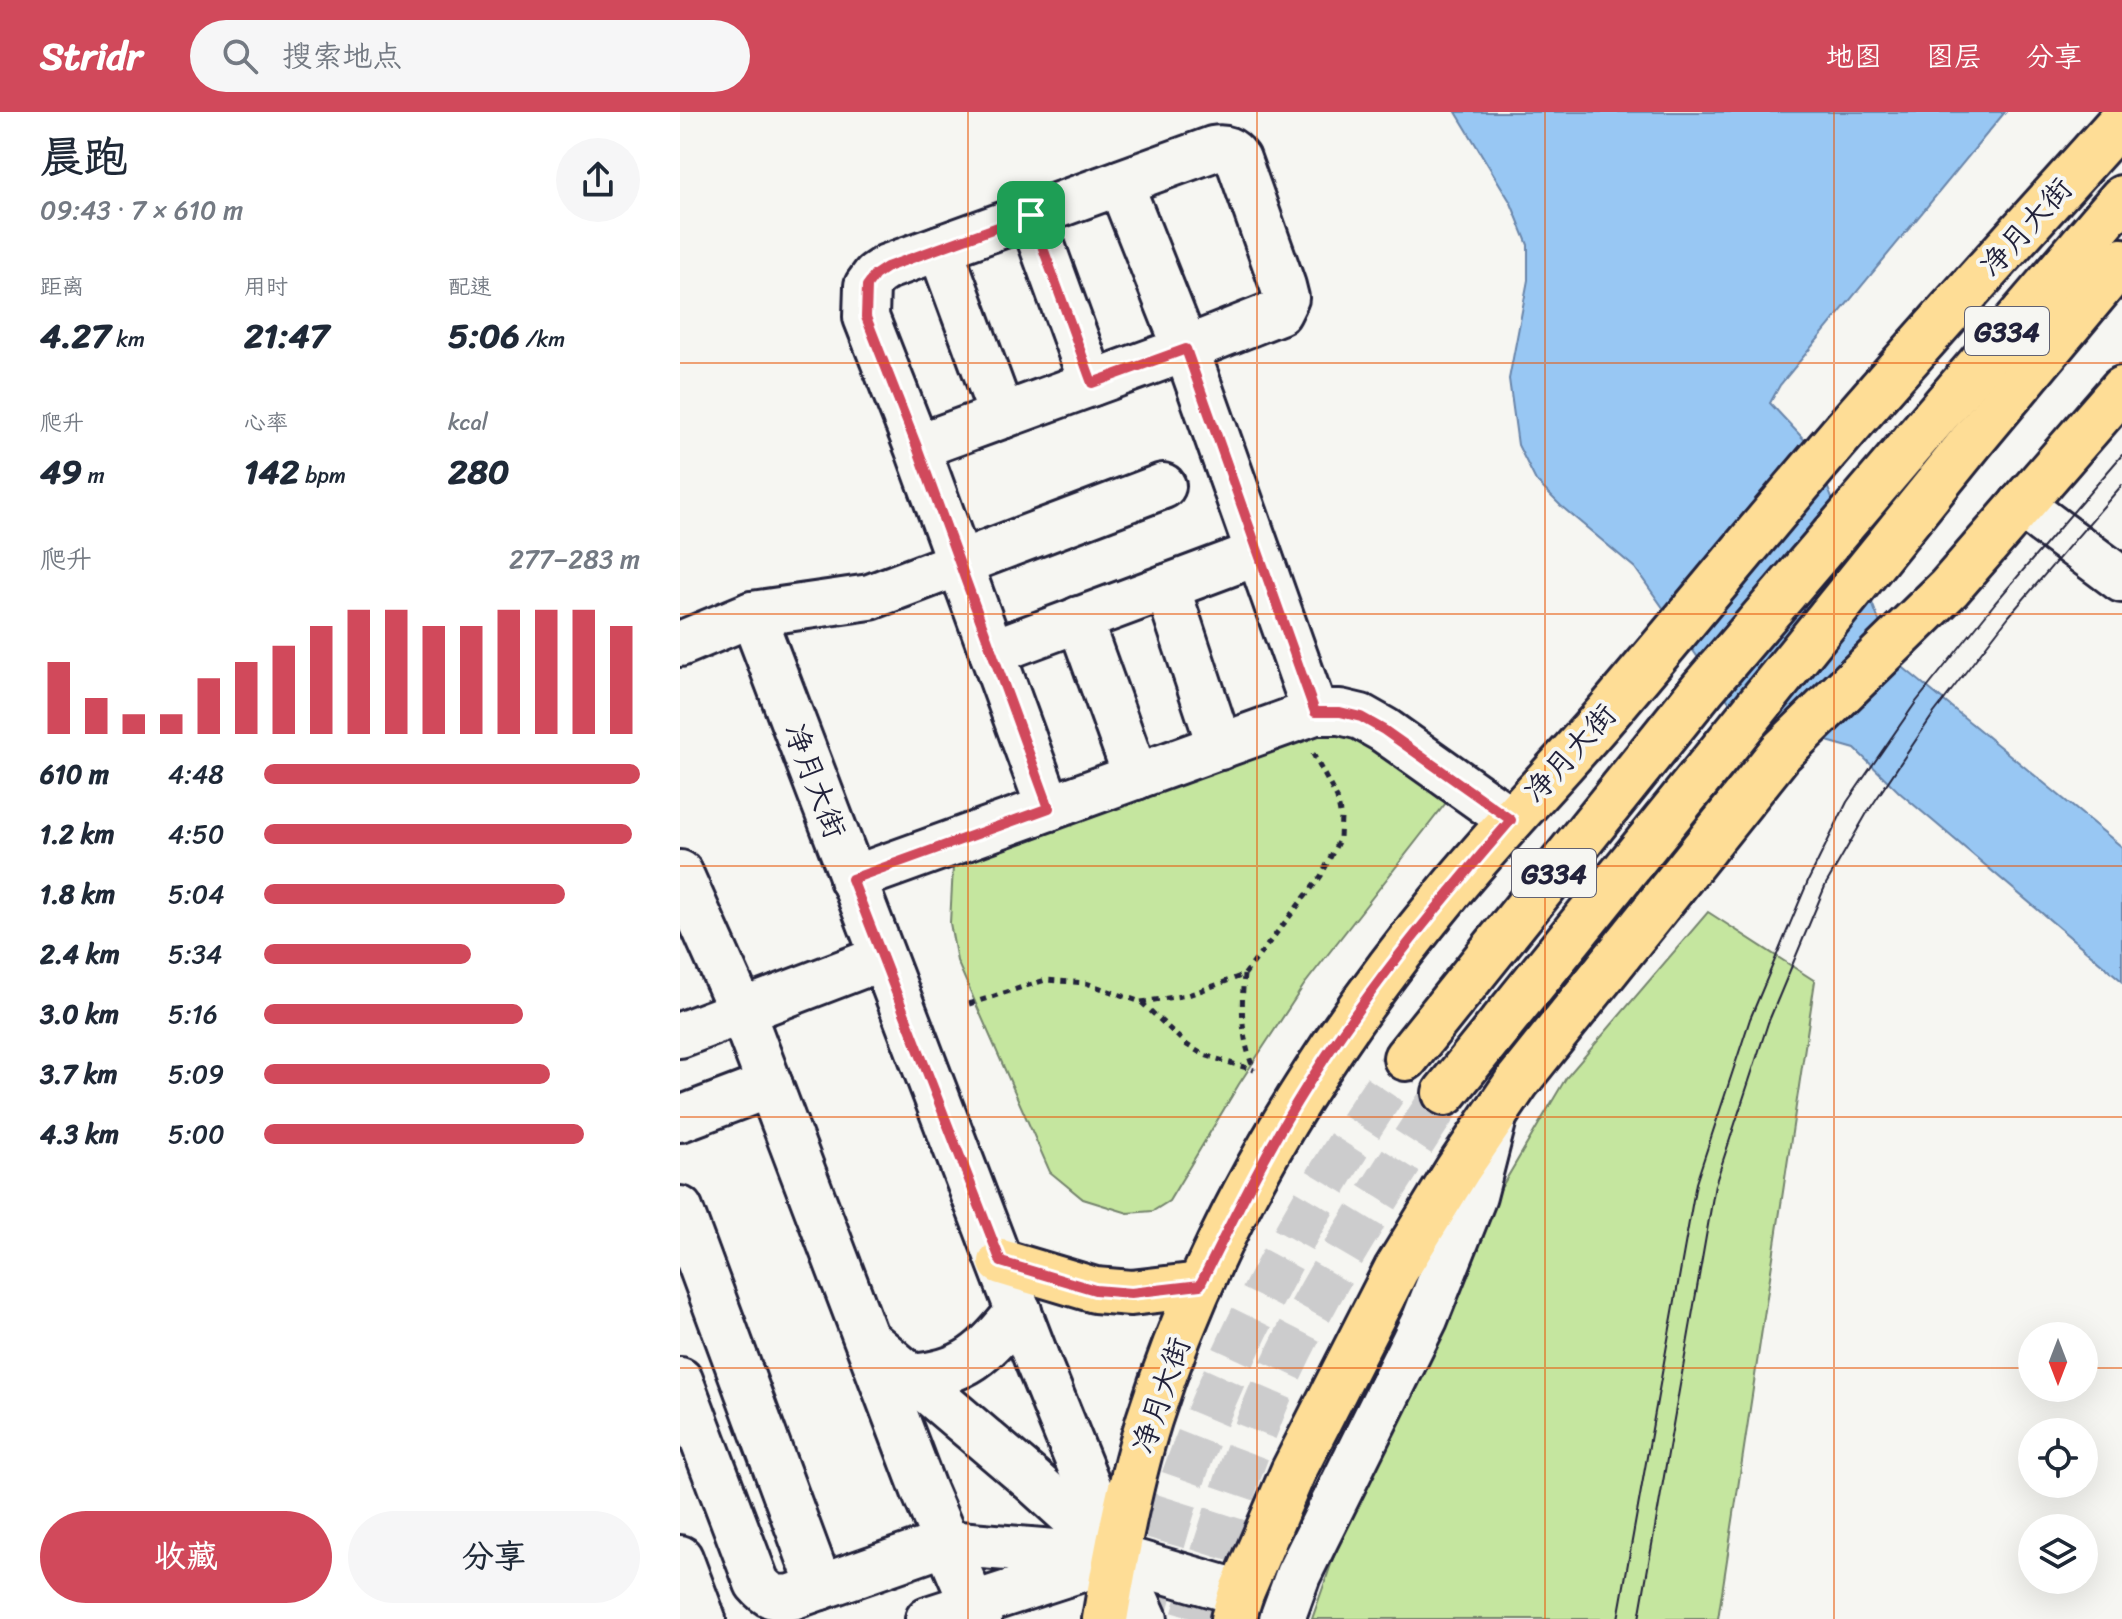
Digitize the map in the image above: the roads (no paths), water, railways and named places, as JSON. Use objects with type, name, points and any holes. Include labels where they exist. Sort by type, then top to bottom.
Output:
[{"type":"main road","name":"净月大街","points":[[1105,1619],[1129,1496],[1149,1420],[1200,1285],[1259,1165],[1351,1020],[1446,894],[1617,702],[1841,435],[2122,120]]},
{"type":"main road","name":"净月大街","points":[[1406,1058],[1703,688],[2122,198]]},
{"type":"main road","name":"G334","points":[[1445,1093],[1926,497],[2122,261]]},
{"type":"main road","points":[[1237,1606],[1293,1472],[1396,1270],[1494,1116],[1598,978],[1781,752],[1949,588],[2122,389]]},
{"type":"main road","points":[[1001,1262],[1095,1290],[1131,1293],[1200,1285]]},
{"type":"street","points":[[917,447],[1279,312],[1286,298],[1283,286],[1233,151],[1223,147],[1213,149],[887,267],[875,275],[867,286],[866,317],[1049,808]]},
{"type":"street","points":[[1120,183],[1186,349],[1258,553],[1304,716]]},
{"type":"street","points":[[1031,215],[1092,383]]},
{"type":"street","points":[[940,248],[1002,416]]},
{"type":"street","points":[[680,644],[752,614],[870,597],[1163,486]]},
{"type":"street","points":[[2021,505],[2122,580]]},
{"type":"street","points":[[992,652],[1258,553]]},
{"type":"street","points":[[1167,587],[1220,747]]},
{"type":"street","name":"净月大街","points":[[752,614],[1019,1311],[1117,1557],[1145,1619]]},
{"type":"street","points":[[1079,619],[1136,777]]},
{"type":"street","points":[[852,879],[1304,716],[1340,712],[1361,717],[1384,730],[1511,820]]},
{"type":"street","points":[[680,873],[742,1012],[865,1337],[976,1612]]},
{"type":"street","points":[[680,1035],[882,958]]},
{"type":"street","points":[[680,1119],[770,1085]]},
{"type":"street","points":[[1282,1619],[1298,1575],[1425,1319],[1474,1196],[1494,1116]]},
{"type":"street","points":[[680,1209],[820,1587]]},
{"type":"street","points":[[910,1377],[939,1375],[957,1369],[992,1343],[1019,1311]]},
{"type":"street","points":[[865,1337],[1117,1557]]},
{"type":"street","points":[[680,1380],[757,1583],[767,1594],[779,1598],[792,1597],[946,1543],[1117,1557],[1237,1606]]},
{"type":"street","points":[[928,1619],[976,1612],[1117,1557]]},
{"type":"street","points":[[680,1558],[703,1619]]},
{"type":"water","points":[[1456,112],[2005,112],[1780,385],[1770,403],[1813,449],[1894,660],[2122,847],[2122,981],[1900,793],[1855,749],[1739,716],[1635,568],[1536,481],[1518,445],[1509,379],[1528,280],[1528,245],[1511,203]]},
{"type":"tunnel","points":[[1146,1606],[1185,1473],[1213,1402],[1261,1299],[1344,1152],[1406,1058]]},
{"type":"tunnel","points":[[1193,1619],[1248,1449],[1288,1355],[1351,1240],[1445,1093]]},
{"type":"tram line","points":[[1618,1619],[1696,1183],[1750,1019],[1808,881],[1847,802],[1916,702],[1995,603],[2122,455]]},
{"type":"tram line","points":[[1639,1619],[1715,1185],[1768,1023],[1826,884],[1867,813],[1934,713],[2009,616],[2122,485]]}]
